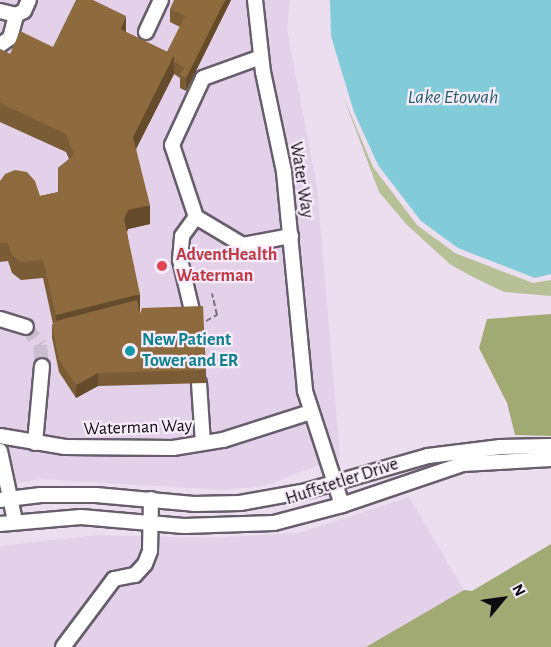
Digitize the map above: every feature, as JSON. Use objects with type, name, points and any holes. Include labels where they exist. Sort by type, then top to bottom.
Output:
[{"type":"street","points":[[0,11],[16,15],[24,11],[29,0]]},
{"type":"street","points":[[146,32],[161,0]]},
{"type":"street","name":"Water Way","points":[[255,0],[261,57],[284,172],[296,315],[310,412],[342,505]]},
{"type":"street","points":[[0,45],[10,38],[16,15]]},
{"type":"street","points":[[261,57],[203,78],[172,144],[196,217],[243,245],[291,236]]},
{"type":"street","points":[[196,217],[182,236],[180,260],[198,321]]},
{"type":"street","points":[[0,319],[26,327]]},
{"type":"street","points":[[35,443],[42,366]]},
{"type":"street","points":[[199,383],[203,443]]},
{"type":"street","name":"Waterman Way","points":[[0,436],[35,443],[103,450],[172,448],[203,443],[310,412]]},
{"type":"street","name":"Huffstetler Drive","points":[[5,499],[41,495],[240,503],[334,483],[428,456],[500,447],[551,446]]},
{"type":"street","points":[[0,451],[5,499],[15,521]]},
{"type":"street","name":"Huffstetler Drive","points":[[0,524],[81,517],[235,527],[274,523],[342,505],[463,464],[551,459]]},
{"type":"street","points":[[63,647],[114,579],[135,575],[145,564],[150,551],[150,499]]},
{"type":"path","points":[[198,321],[216,315],[212,294]]},
{"type":"shaded area","name":"AdventHealth Waterman","points":[[0,0],[290,0],[287,30],[317,187],[340,457],[264,486],[224,490],[40,479],[0,486]]},
{"type":"shaded area","points":[[409,497],[464,590],[366,647],[0,647],[0,546],[98,535],[206,538],[299,533]]},
{"type":"green space","points":[[343,96],[373,167],[417,225],[455,253],[533,283],[551,280],[551,296],[504,292],[473,277],[451,265],[407,225],[379,192]]},
{"type":"green space","points":[[551,314],[551,436],[515,435],[507,403],[479,348],[487,319]]},
{"type":"green space","points":[[551,544],[551,647],[366,647],[464,590],[472,591]]},
{"type":"water","name":"Lake Etowah","points":[[330,0],[551,0],[551,274],[535,278],[458,248],[421,221],[378,165],[354,112],[331,36]]},
{"type":"building","name":"AdventHealth Waterman","points":[[76,0],[93,0],[126,16],[120,29],[174,55],[133,137],[150,205],[128,210],[124,219],[140,294],[56,315],[43,260],[21,262],[12,255],[8,243],[0,243],[0,181],[5,174],[15,170],[27,172],[35,181],[40,196],[59,192],[58,168],[74,155],[66,134],[0,103],[0,49],[10,54],[20,31],[53,47]]},
{"type":"building","points":[[174,0],[225,0],[186,78],[180,75],[184,67],[174,62],[174,55],[167,52],[185,16],[170,9]]},
{"type":"building","name":"New Patient Tower and ER","points":[[137,300],[140,314],[142,308],[203,306],[206,370],[98,373],[76,385],[59,359],[52,325],[56,321]]},
{"type":"tunnel","points":[[26,327],[40,345],[42,366]]},
{"type":"place","name":"AdventHealth Waterman","points":[[162,266]]},
{"type":"place","name":"New Patient Tower and ER","points":[[130,351]]}]
